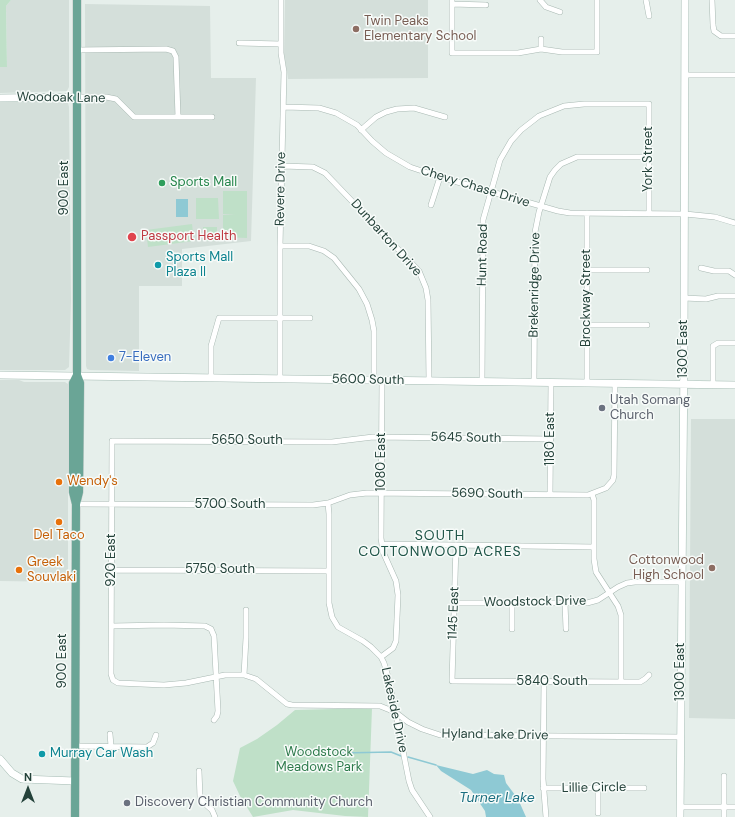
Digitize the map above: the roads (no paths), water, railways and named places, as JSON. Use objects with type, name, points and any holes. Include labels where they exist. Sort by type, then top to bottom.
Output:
[{"type":"main road","name":"900 East","points":[[75,817],[76,504],[73,492],[73,383],[77,375],[76,0]]},
{"type":"main road","name":"1300 East","points":[[680,817],[684,384],[685,0]]},
{"type":"main road","name":"Woodoak Lane","points":[[0,98],[77,97]]},
{"type":"main road","name":"5600 South","points":[[0,375],[735,385]]},
{"type":"main road","points":[[0,759],[12,773],[22,779],[75,781]]},
{"type":"street","name":"Revere Drive","points":[[280,378],[280,246],[284,107],[284,72],[281,56],[281,0]]},
{"type":"street","points":[[540,0],[546,7],[560,12]]},
{"type":"street","points":[[486,4],[452,2],[452,53],[518,53],[541,49],[562,52],[597,52],[597,0]]},
{"type":"street","points":[[646,0],[649,16]]},
{"type":"street","points":[[712,0],[714,31],[720,36],[735,36]]},
{"type":"street","points":[[541,39],[541,49]]},
{"type":"street","points":[[239,43],[281,44]]},
{"type":"street","points":[[77,50],[168,49],[174,52],[176,57],[178,117]]},
{"type":"street","points":[[685,75],[735,75]]},
{"type":"street","name":"Woodoak Lane","points":[[77,97],[106,97],[116,100],[134,117],[212,117]]},
{"type":"street","name":"Hunt Road","points":[[482,381],[482,227],[498,166],[507,147],[520,130],[539,116],[557,108],[577,104],[649,104]]},
{"type":"street","name":"York Street","points":[[649,104],[649,214]]},
{"type":"street","name":"Chevy Chase Drive","points":[[284,107],[313,108],[331,111],[347,118],[379,147],[394,158],[415,169],[565,213],[684,214],[715,217],[735,223]]},
{"type":"street","points":[[361,130],[376,117],[397,109],[419,109],[445,117]]},
{"type":"street","name":"Brekenridge Drive","points":[[534,382],[534,239],[540,206],[550,177],[558,167],[569,160],[581,157],[649,157]]},
{"type":"street","name":"Dunbarton Drive","points":[[282,166],[313,168],[325,173],[419,271],[426,288],[428,300],[429,380]]},
{"type":"street","points":[[431,205],[440,177]]},
{"type":"street","name":"Brockway Street","points":[[587,213],[587,383]]},
{"type":"street","points":[[280,246],[308,246],[324,251],[334,258],[359,289],[368,304],[374,331],[374,380]]},
{"type":"street","points":[[701,268],[714,271],[729,271],[735,275]]},
{"type":"street","points":[[587,270],[647,270]]},
{"type":"street","points":[[684,298],[706,299],[718,296],[735,296]]},
{"type":"street","points":[[211,377],[211,346],[219,318],[310,318]]},
{"type":"street","points":[[587,325],[647,326]]},
{"type":"street","points":[[712,384],[713,346],[718,343],[735,343]]},
{"type":"street","name":"1080 East","points":[[381,657],[393,648],[396,641],[398,595],[396,581],[386,561],[382,544],[382,380]]},
{"type":"street","name":"1180 East","points":[[550,495],[551,382]]},
{"type":"street","points":[[615,383],[613,480],[606,488],[592,494],[594,500],[594,547],[596,572],[618,606],[621,615],[621,682]]},
{"type":"street","name":"5650 South","points":[[112,441],[332,442],[367,437],[382,437]]},
{"type":"street","name":"5645 South","points":[[382,437],[551,439]]},
{"type":"street","name":"920 East","points":[[112,441],[111,674],[113,680],[118,683],[164,685],[186,683],[216,677]]},
{"type":"street","name":"5700 South","points":[[76,504],[313,505],[328,503],[358,494],[382,493]]},
{"type":"street","name":"5690 South","points":[[382,493],[584,496],[592,494]]},
{"type":"street","name":"Lakeside Drive","points":[[328,503],[330,609],[335,622],[345,632],[363,641],[381,657],[387,671],[412,790],[430,817]]},
{"type":"street","points":[[382,544],[594,547]]},
{"type":"street","name":"1145 East","points":[[452,681],[456,545]]},
{"type":"street","name":"5750 South","points":[[112,570],[329,571]]},
{"type":"street","name":"Woodstock Drive","points":[[455,603],[582,603],[592,602],[627,583],[682,582]]},
{"type":"street","points":[[512,603],[512,629]]},
{"type":"street","points":[[565,603],[566,629]]},
{"type":"street","points":[[216,677],[244,675],[246,610]]},
{"type":"street","points":[[112,626],[164,625],[210,628],[213,632],[218,711],[214,720]]},
{"type":"street","name":"Hyland Lake Drive","points":[[244,675],[256,679],[287,704],[380,706],[395,712],[414,725],[431,733],[440,735],[681,737]]},
{"type":"street","name":"5840 South","points":[[452,681],[640,682],[649,675]]},
{"type":"street","points":[[544,682],[543,788],[546,817]]},
{"type":"street","points":[[110,734],[110,746]]},
{"type":"street","points":[[75,746],[147,747],[153,743],[156,735]]},
{"type":"street","points":[[199,771],[200,797],[212,810],[215,817]]},
{"type":"street","points":[[724,776],[724,817]]},
{"type":"street","name":"Lillie Circle","points":[[543,788],[644,788]]},
{"type":"street","points":[[598,788],[598,813]]},
{"type":"street","points":[[680,807],[735,807]]},
{"type":"water","points":[[176,199],[188,199],[188,217],[176,217]]},
{"type":"water","name":"Turner Lake","points":[[436,765],[473,774],[487,770],[494,774],[504,775],[506,783],[518,799],[526,817],[486,817],[485,811],[471,790],[441,771]]},
{"type":"waterway","points":[[333,750],[342,753],[391,752],[401,756]]},
{"type":"waterway","points":[[408,757],[436,765]]},
{"type":"place","name":"Twin Peaks Elementary School","points":[[356,29]]},
{"type":"place","name":"Sports Mall","points":[[162,183]]},
{"type":"place","name":"Passport Health","points":[[132,237]]},
{"type":"place","name":"Sports Mall Plaza II","points":[[158,265]]},
{"type":"place","name":"7-Eleven","points":[[111,358]]},
{"type":"place","name":"Utah Somang Church","points":[[602,408]]},
{"type":"place","name":"Wendy's","points":[[59,482]]},
{"type":"place","name":"Del Taco","points":[[59,522]]},
{"type":"place","name":"Cottonwood High School","points":[[712,568]]},
{"type":"place","name":"Greek Souvlaki","points":[[19,570]]},
{"type":"place","name":"Murray Car Wash","points":[[42,754]]},
{"type":"place","name":"Discovery Christian Community Church","points":[[127,803]]},
{"type":"district","name":"SOUTH COTTONWOOD ACRES","points":[[440,544]]},
{"type":"park label","name":"Woodstock Meadows Park","points":[[319,760]]}]
